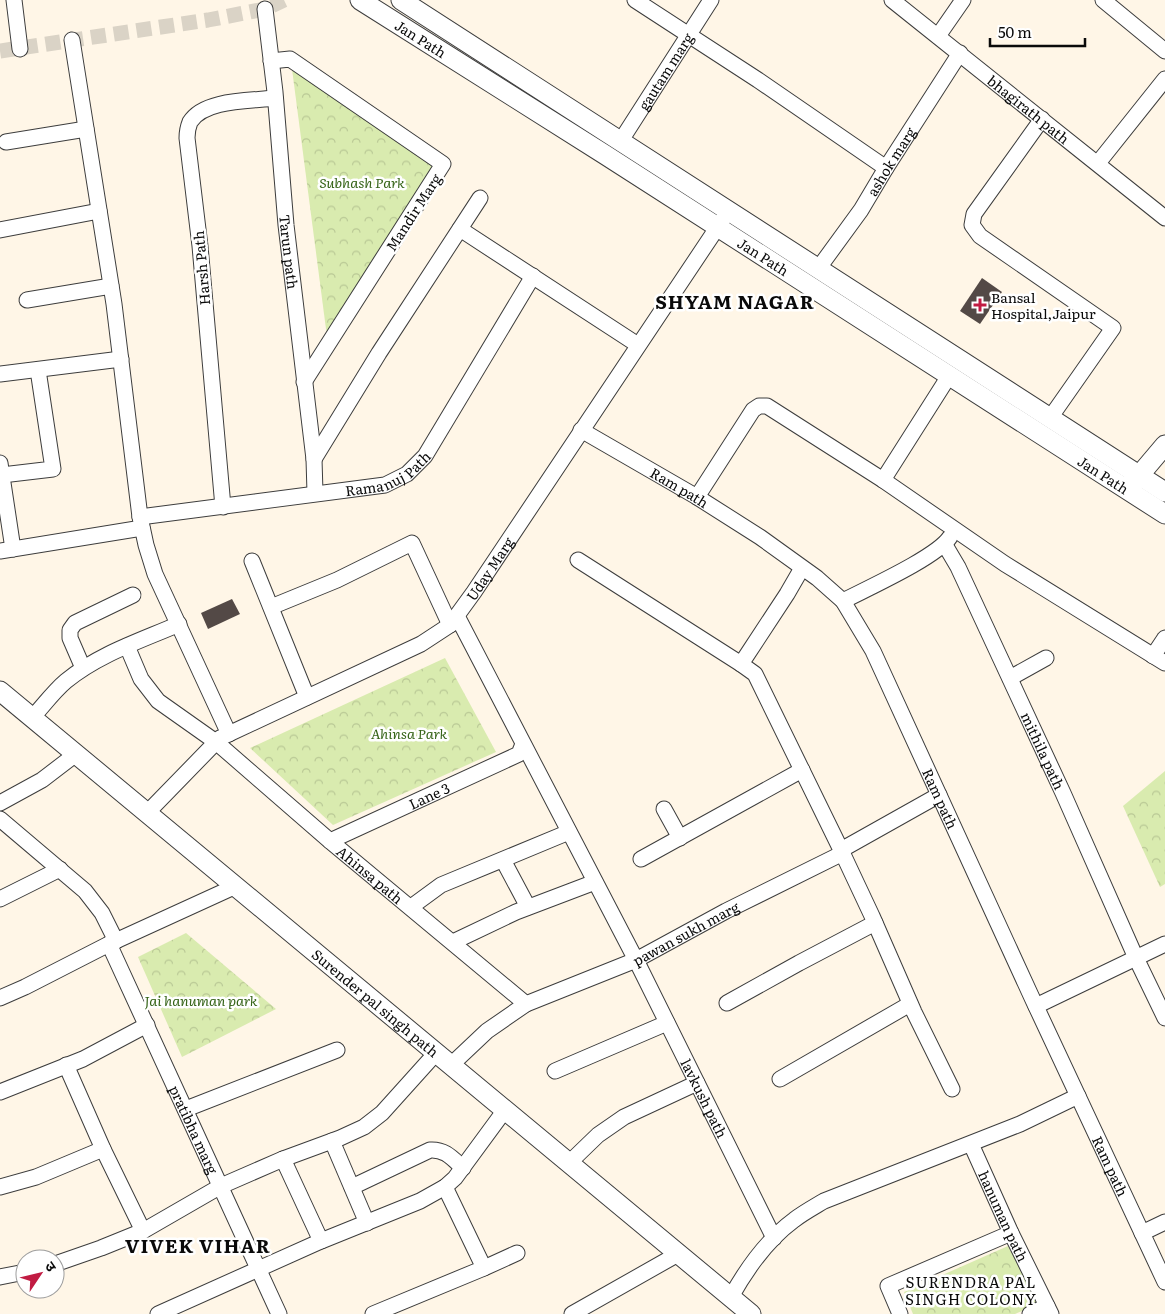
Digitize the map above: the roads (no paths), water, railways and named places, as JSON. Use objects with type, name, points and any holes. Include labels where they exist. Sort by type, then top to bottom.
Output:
[{"type":"street","points":[[14,0],[20,49]]},
{"type":"street","name":"Jan Path","points":[[360,0],[1165,514]]},
{"type":"street","name":"Jan Path","points":[[401,0],[1165,492]]},
{"type":"street","points":[[635,0],[689,34],[886,168]]},
{"type":"street","name":"gautam marg","points":[[620,142],[711,0]]},
{"type":"street","name":"bhagirath path","points":[[892,0],[1165,218]]},
{"type":"street","points":[[938,36],[963,0]]},
{"type":"street","points":[[1103,0],[1165,50]]},
{"type":"street","name":"Tarun path","points":[[265,9],[276,98],[286,224],[314,459],[315,493]]},
{"type":"street","points":[[72,40],[111,286],[141,522],[146,545],[155,574],[229,734]]},
{"type":"street","name":"ashok marg","points":[[818,269],[861,210],[960,53]]},
{"type":"street","name":"Mandir Marg","points":[[271,62],[290,58],[443,164],[304,382]]},
{"type":"street","points":[[1098,164],[1165,79]]},
{"type":"street","name":"Harsh Path","points":[[223,507],[200,246],[187,138],[189,124],[199,111],[213,105],[276,98]]},
{"type":"street","points":[[1042,119],[974,214],[972,225],[980,236],[1116,324],[1050,418]]},
{"type":"street","points":[[6,142],[86,129]]},
{"type":"street","points":[[314,459],[379,353],[480,198]]},
{"type":"street","points":[[0,230],[99,211]]},
{"type":"street","name":"Uday Marg","points":[[147,813],[220,738],[420,644],[453,620],[728,211]]},
{"type":"street","points":[[460,229],[638,345]]},
{"type":"street","name":"Ramanuj Path","points":[[7,550],[223,507],[385,485],[408,474],[425,456],[533,276]]},
{"type":"street","points":[[27,300],[111,286]]},
{"type":"street","points":[[0,374],[121,359]]},
{"type":"street","points":[[7,550],[1,469],[53,469],[38,370]]},
{"type":"street","points":[[883,480],[949,376]]},
{"type":"street","points":[[697,497],[753,410],[759,406],[767,406],[883,480],[1004,564],[1159,660],[1165,638]]},
{"type":"street","name":"Ram path","points":[[582,430],[697,497],[760,537],[817,578],[843,601],[873,651],[1165,1282]]},
{"type":"street","points":[[1128,490],[1165,445]]},
{"type":"street","points":[[843,601],[920,560],[945,544],[955,529]]},
{"type":"street","name":"lavkush path","points":[[270,607],[337,580],[412,544],[523,744],[636,960],[774,1238]]},
{"type":"street","name":"mithila path","points":[[945,544],[958,567],[1010,678],[1165,1018]]},
{"type":"street","points":[[578,560],[755,674],[842,852],[910,1004],[952,1089]]},
{"type":"street","points":[[252,562],[307,697]]},
{"type":"street","points":[[741,664],[788,594],[802,568]]},
{"type":"street","points":[[83,668],[70,638],[70,630],[75,623],[133,595]]},
{"type":"street","points":[[32,718],[64,682],[83,668],[106,655],[179,624]]},
{"type":"street","name":"Ahinsa path","points":[[127,646],[141,679],[158,701],[216,742],[526,1004]]},
{"type":"street","points":[[1010,678],[1046,658]]},
{"type":"street","name":"Surender pal singh path","points":[[3,698],[32,718],[76,754],[751,1314]]},
{"type":"street","name":"Lane 3","points":[[330,840],[519,754],[523,744]]},
{"type":"street","points":[[0,803],[42,780],[76,754]]},
{"type":"street","points":[[641,859],[802,770]]},
{"type":"street","name":"pawan sukh marg","points":[[452,1066],[488,1031],[526,1004],[636,960],[726,911],[842,852],[939,795]]},
{"type":"street","points":[[664,809],[680,838]]},
{"type":"street","name":"pratibha marg","points":[[0,818],[85,891],[102,913],[112,943],[147,1025],[279,1314]]},
{"type":"street","points":[[411,907],[441,885],[569,832]]},
{"type":"street","points":[[502,860],[528,907]]},
{"type":"street","points":[[0,899],[60,870]]},
{"type":"street","points":[[453,942],[528,907],[595,882]]},
{"type":"street","points":[[0,998],[112,943],[236,886]]},
{"type":"street","points":[[727,1003],[875,923]]},
{"type":"street","points":[[1036,1006],[1165,944]]},
{"type":"street","points":[[780,1079],[910,1004]]},
{"type":"street","points":[[555,1071],[667,1023]]},
{"type":"street","points":[[0,1092],[83,1059],[147,1025]]},
{"type":"street","points":[[186,1109],[337,1050]]},
{"type":"street","points":[[65,1261],[143,1231],[221,1186],[364,1126],[382,1113],[436,1053]]},
{"type":"street","points":[[66,1065],[103,1149],[143,1231]]},
{"type":"street","points":[[569,1163],[598,1135],[624,1117],[697,1083]]},
{"type":"street","points":[[730,1297],[744,1272],[774,1238],[794,1220],[824,1201],[1020,1124],[1078,1096]]},
{"type":"street","points":[[158,1314],[186,1308],[259,1268],[420,1201],[445,1187],[456,1178],[505,1110]]},
{"type":"street","points":[[332,1141],[367,1223]]},
{"type":"street","name":"hanuman path","points":[[971,1144],[1011,1233],[1049,1310]]},
{"type":"street","points":[[0,1187],[36,1177],[103,1149]]},
{"type":"street","points":[[352,1187],[430,1150],[437,1149],[446,1153],[463,1168]]},
{"type":"street","points":[[283,1159],[321,1241]]},
{"type":"street","points":[[445,1187],[484,1268]]},
{"type":"street","points":[[1142,1233],[1165,1222]]},
{"type":"street","points":[[900,1314],[888,1286],[1011,1233]]},
{"type":"street","points":[[373,1314],[516,1253]]},
{"type":"street","points":[[572,1314],[678,1254]]},
{"type":"street","points":[[0,1277],[15,1274]]},
{"type":"street","points":[[1030,1314],[1049,1310]]},
{"type":"tunnel","points":[[0,51],[208,20],[265,9],[284,0]]},
{"type":"place","name":"Bansal Hospital,Jaipur","points":[[980,305]]},
{"type":"district","name":"SHYAM NAGAR","points":[[735,301]]},
{"type":"district","name":"VIVEK VIHAR","points":[[198,1245]]},
{"type":"district","name":"SURENDRA PAL SINGH COLONY","points":[[971,1290]]},
{"type":"park label","name":"Subhash Park","points":[[362,182]]},
{"type":"park label","name":"Ahinsa Park","points":[[409,733]]},
{"type":"park label","name":"Jai hanuman park","points":[[201,1000]]}]
